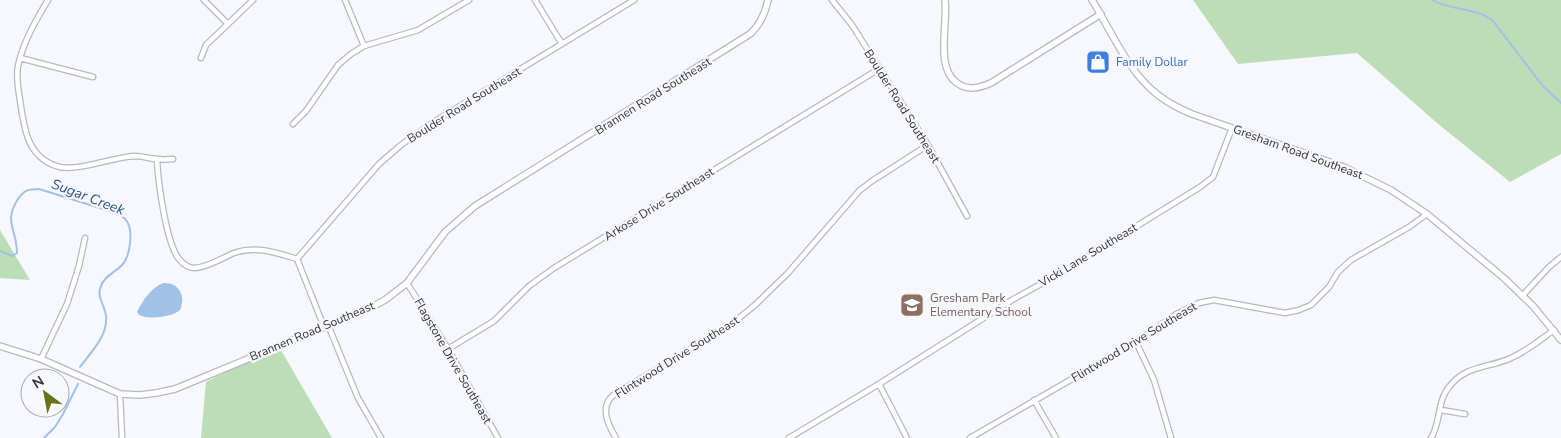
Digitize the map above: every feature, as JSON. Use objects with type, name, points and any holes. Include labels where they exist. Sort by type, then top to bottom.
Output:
[{"type":"street","points":[[48,0],[27,40],[20,58],[17,78],[24,128],[30,144],[42,159],[62,167],[135,156],[157,160],[173,159]]},
{"type":"street","points":[[204,0],[228,24]]},
{"type":"street","points":[[201,58],[206,45],[252,0]]},
{"type":"street","points":[[345,0],[364,46]]},
{"type":"street","points":[[293,124],[306,111],[338,66],[364,46],[418,30],[469,0]]},
{"type":"street","points":[[535,0],[562,44]]},
{"type":"street","name":"Boulder Road Southeast","points":[[297,259],[379,164],[401,145],[432,123],[634,0]]},
{"type":"street","name":"Brannen Road Southeast","points":[[0,346],[41,359],[120,394],[156,394],[175,389],[375,306],[407,283],[446,232],[468,211],[741,41],[757,27],[768,0]]},
{"type":"street","name":"Boulder Road Southeast","points":[[832,0],[844,13],[928,145],[967,216]]},
{"type":"street","points":[[945,0],[944,56],[946,69],[953,80],[968,88],[979,88],[991,83],[1101,14]]},
{"type":"street","name":"Gresham Road Southeast","points":[[1092,0],[1135,71],[1152,90],[1171,105],[1352,171],[1391,190],[1427,214],[1504,279],[1554,330],[1561,340]]},
{"type":"street","points":[[20,58],[92,76]]},
{"type":"street","name":"Arkose Drive Southeast","points":[[448,349],[494,321],[529,286],[554,268],[879,69]]},
{"type":"street","name":"Vicki Lane Southeast","points":[[789,438],[1012,300],[1059,274],[1200,187],[1213,176],[1232,128]]},
{"type":"street","name":"Flintwood Drive Southeast","points":[[616,438],[607,420],[606,411],[609,400],[625,388],[735,322],[774,287],[859,192],[872,181],[928,145]]},
{"type":"street","points":[[157,160],[162,201],[173,249],[178,258],[187,266],[194,268],[203,266],[236,252],[254,249],[297,259],[358,398],[381,438]]},
{"type":"street","name":"Flintwood Drive Southeast","points":[[970,438],[1136,342],[1175,316],[1199,303],[1214,300],[1285,313],[1311,305],[1329,287],[1338,272],[1351,260],[1409,227],[1427,214]]},
{"type":"street","points":[[41,359],[67,304],[79,266],[85,238]]},
{"type":"street","points":[[1522,296],[1549,266],[1561,257]]},
{"type":"street","name":"Flagstone Drive Southeast","points":[[407,283],[448,349],[498,438]]},
{"type":"street","points":[[1431,438],[1437,426],[1442,400],[1449,387],[1461,376],[1479,366],[1509,360],[1554,330]]},
{"type":"street","points":[[1136,342],[1154,380],[1171,438]]},
{"type":"street","points":[[879,384],[907,438]]},
{"type":"street","points":[[120,394],[122,438]]},
{"type":"street","points":[[1034,400],[1056,438]]},
{"type":"street","points":[[1441,410],[1466,414]]},
{"type":"green space","points":[[1193,0],[1561,0],[1561,154],[1510,182],[1437,123],[1357,53],[1238,64]]},
{"type":"green space","points":[[0,230],[30,280],[0,278]]},
{"type":"green space","points":[[278,345],[332,438],[201,438],[206,382]]},
{"type":"water","points":[[163,283],[169,283],[180,291],[182,305],[180,310],[160,317],[143,317],[139,315],[137,312],[151,291]]},
{"type":"waterway","points":[[1432,0],[1447,6],[1479,13],[1493,21],[1542,85],[1561,103]]},
{"type":"waterway","name":"Sugar Creek","points":[[0,251],[12,256],[17,253],[11,220],[12,214],[20,196],[30,190],[39,189],[116,213],[126,220],[130,230],[128,255],[123,264],[105,279],[103,283],[100,297],[106,316],[106,323],[102,337],[80,367]]},
{"type":"waterway","name":"Sugar Creek","points":[[44,438],[55,427],[78,384]]},
{"type":"place","name":"Family Dollar","points":[[1098,62]]},
{"type":"place","name":"Gresham Park Elementary School","points":[[912,305]]}]
